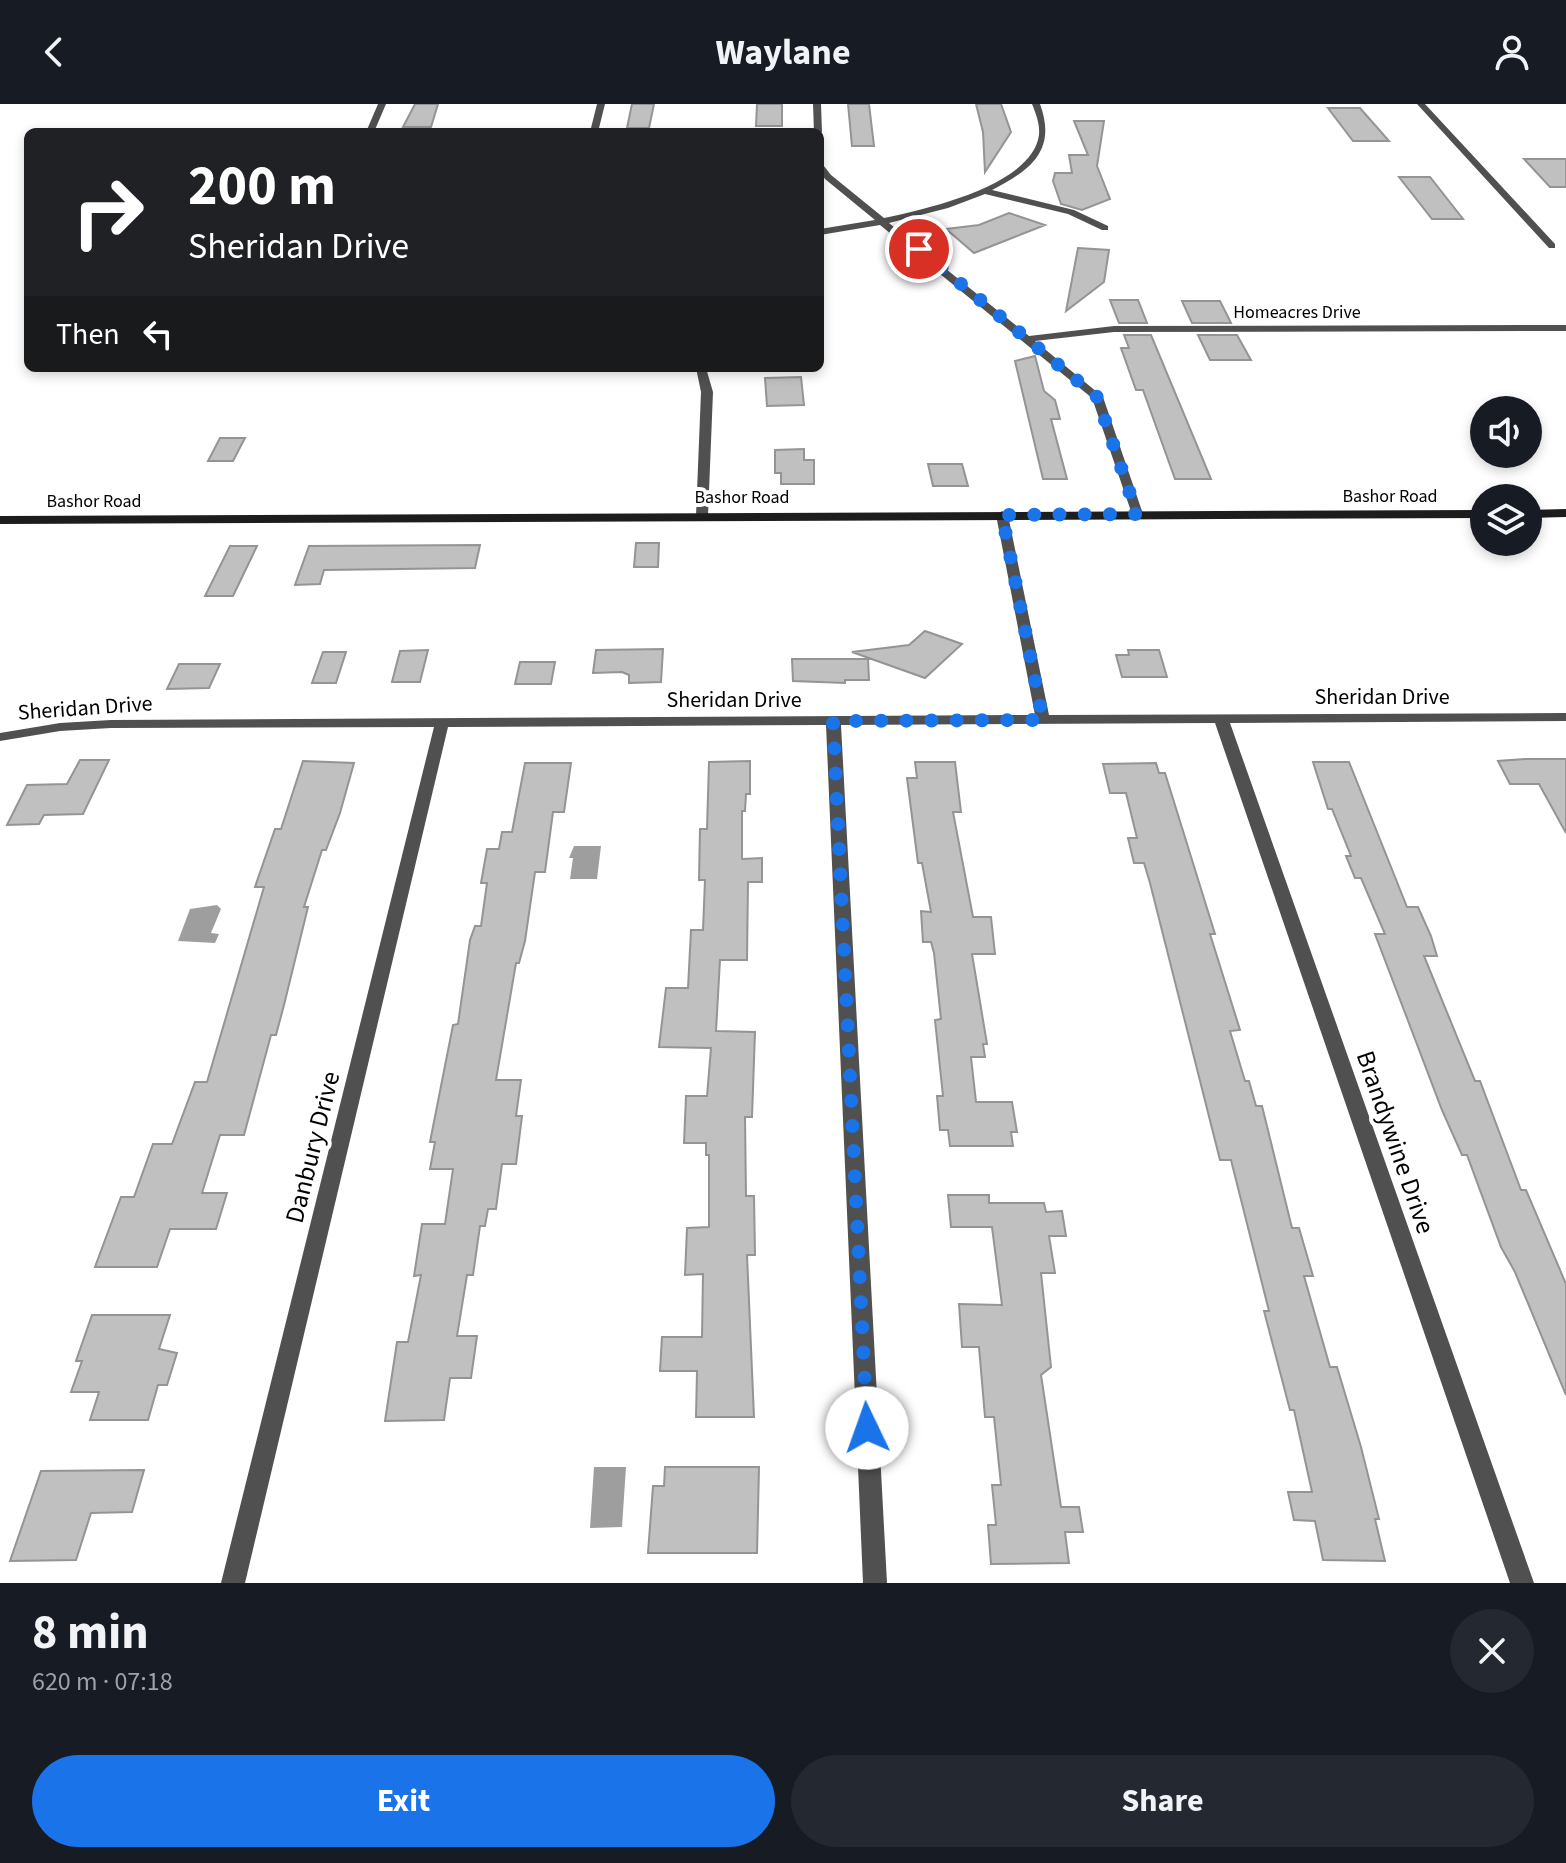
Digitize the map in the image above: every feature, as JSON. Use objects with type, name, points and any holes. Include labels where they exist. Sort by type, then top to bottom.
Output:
[{"type":"street","points":[[372,128],[382,104]]},
{"type":"street","points":[[595,128],[601,104]]},
{"type":"street","points":[[817,104],[818,128]]},
{"type":"street","points":[[824,231],[943,207],[985,191],[1026,165],[1042,141],[1042,121],[1036,104]]},
{"type":"street","points":[[1421,104],[1552,246]]},
{"type":"street","points":[[824,170],[828,177],[1097,397],[1137,514]]},
{"type":"street","points":[[985,191],[1071,212],[1105,228]]},
{"type":"street","name":"Homeacres Drive","points":[[1029,339],[1114,329],[1566,328]]},
{"type":"street","points":[[702,372],[707,392],[702,516]]},
{"type":"street","points":[[1542,514],[1566,513]]},
{"type":"street","name":"Bashor Road","points":[[0,520],[1470,514]]},
{"type":"street","points":[[1002,515],[1043,720]]},
{"type":"street","name":"Sheridan Drive","points":[[0,737],[60,727],[111,724],[1566,717]]},
{"type":"street","name":"Brandywine Drive","points":[[1221,719],[1522,1583]]},
{"type":"street","points":[[833,721],[875,1583]]},
{"type":"street","name":"Danbury Drive","points":[[233,1583],[442,723]]},
{"type":"shaded area","points":[[574,846],[601,846],[597,879],[570,879],[573,858],[569,858]]},
{"type":"shaded area","points":[[217,905],[221,909],[211,933],[219,934],[215,943],[178,941],[190,909]]},
{"type":"shaded area","points":[[594,1467],[626,1467],[622,1527],[590,1528]]},
{"type":"building","points":[[415,104],[438,104],[431,127],[403,127]]},
{"type":"building","points":[[632,104],[654,104],[649,128],[627,128]]},
{"type":"building","points":[[757,104],[782,104],[782,126],[756,126]]},
{"type":"building","points":[[848,104],[869,104],[874,146],[852,146]]},
{"type":"building","points":[[976,104],[1001,104],[1011,132],[985,172],[983,132]]},
{"type":"building","points":[[1328,108],[1360,108],[1389,141],[1353,141]]},
{"type":"building","points":[[1074,121],[1104,121],[1097,166],[1110,199],[1082,210],[1061,204],[1053,181],[1055,173],[1072,173],[1069,155],[1088,155]]},
{"type":"building","points":[[1524,159],[1566,159],[1566,187],[1550,187]]},
{"type":"building","points":[[1399,177],[1430,177],[1463,219],[1432,219]]},
{"type":"building","points":[[1009,213],[1045,225],[974,253],[946,229],[979,225]]},
{"type":"building","points":[[1078,248],[1109,250],[1104,282],[1066,311]]},
{"type":"building","points":[[1110,300],[1138,300],[1147,323],[1119,323]]},
{"type":"building","points":[[1182,301],[1220,301],[1231,323],[1192,323]]},
{"type":"building","points":[[1124,335],[1151,335],[1211,479],[1175,479],[1143,390],[1136,390],[1121,348],[1129,348]]},
{"type":"building","points":[[1198,335],[1237,335],[1251,360],[1210,360]]},
{"type":"building","points":[[1035,356],[1044,391],[1055,400],[1060,419],[1051,419],[1067,479],[1043,479],[1015,361]]},
{"type":"building","points":[[801,377],[804,405],[767,406],[765,378]]},
{"type":"building","points":[[220,438],[245,438],[233,461],[208,461]]},
{"type":"building","points":[[804,449],[804,460],[814,460],[814,484],[781,484],[781,473],[775,473],[775,450]]},
{"type":"building","points":[[928,464],[962,464],[968,486],[933,486]]},
{"type":"building","points":[[636,543],[659,543],[658,567],[634,567]]},
{"type":"building","points":[[480,545],[475,568],[324,570],[320,584],[295,585],[309,546]]},
{"type":"building","points":[[230,546],[257,546],[233,596],[205,596]]},
{"type":"building","points":[[925,631],[962,644],[925,678],[852,652],[909,645]]},
{"type":"building","points":[[663,649],[661,682],[629,683],[629,675],[622,672],[593,673],[596,650]]},
{"type":"building","points":[[428,650],[420,682],[392,682],[400,651]]},
{"type":"building","points":[[1128,650],[1159,650],[1167,677],[1122,677],[1116,655],[1129,655]]},
{"type":"building","points":[[323,652],[346,652],[336,683],[312,683]]},
{"type":"building","points":[[792,659],[868,659],[869,680],[845,680],[845,683],[793,681]]},
{"type":"building","points":[[520,662],[555,662],[551,684],[515,684]]},
{"type":"building","points":[[179,664],[220,664],[209,688],[167,689]]},
{"type":"building","points":[[1566,759],[1566,833],[1539,784],[1510,784],[1498,761]]},
{"type":"building","points":[[80,760],[109,760],[83,814],[44,815],[39,824],[7,825],[27,785],[67,784]]},
{"type":"building","points":[[303,761],[354,763],[340,813],[326,850],[322,850],[304,907],[308,907],[284,1005],[276,1035],[271,1035],[244,1135],[220,1135],[202,1193],[227,1193],[216,1229],[170,1229],[157,1267],[95,1267],[121,1197],[134,1197],[153,1144],[172,1144],[195,1082],[207,1082],[264,887],[255,887],[275,829],[281,829]]},
{"type":"building","points":[[750,761],[750,794],[746,794],[745,811],[742,811],[742,859],[762,858],[762,882],[748,882],[747,960],[720,960],[716,1031],[755,1032],[752,1117],[745,1117],[746,1196],[754,1196],[755,1255],[747,1255],[754,1417],[696,1417],[697,1371],[660,1371],[662,1337],[702,1337],[703,1274],[685,1275],[687,1228],[709,1227],[709,1155],[706,1155],[706,1143],[684,1143],[686,1096],[707,1096],[711,1048],[659,1047],[666,988],[688,988],[691,930],[703,930],[705,880],[699,880],[700,829],[707,829],[709,762]]},
{"type":"building","points":[[915,762],[955,762],[961,812],[953,812],[973,917],[991,917],[995,954],[972,954],[987,1044],[983,1044],[985,1057],[971,1057],[976,1102],[1012,1102],[1017,1132],[1011,1132],[1013,1146],[950,1146],[948,1130],[940,1130],[937,1096],[943,1096],[935,1020],[941,1019],[934,953],[931,942],[923,942],[921,911],[931,912],[922,863],[918,863],[907,778],[917,778]]},
{"type":"building","points":[[1313,762],[1349,762],[1407,907],[1418,907],[1431,936],[1437,956],[1424,956],[1475,1081],[1480,1081],[1521,1190],[1526,1190],[1566,1284],[1566,1395],[1515,1272],[1501,1247],[1467,1155],[1462,1155],[1442,1110],[1375,934],[1385,934],[1361,878],[1355,878],[1346,856],[1351,856],[1332,809],[1328,809]]},
{"type":"building","points":[[525,763],[571,763],[564,812],[553,812],[545,872],[535,872],[525,941],[519,963],[516,963],[496,1080],[521,1080],[516,1116],[522,1116],[516,1164],[502,1164],[496,1209],[488,1209],[485,1226],[480,1226],[473,1275],[467,1275],[457,1336],[477,1336],[471,1378],[450,1378],[444,1420],[385,1421],[397,1342],[408,1342],[421,1275],[414,1276],[422,1224],[445,1224],[453,1169],[430,1169],[435,1142],[430,1142],[453,1025],[458,1024],[470,940],[475,926],[481,926],[487,883],[481,883],[487,849],[499,849],[502,832],[512,832]]},
{"type":"building","points":[[1156,763],[1159,773],[1165,773],[1215,934],[1210,934],[1240,1030],[1230,1031],[1245,1081],[1249,1081],[1256,1106],[1262,1106],[1292,1228],[1299,1228],[1313,1276],[1304,1276],[1330,1367],[1337,1367],[1361,1447],[1379,1519],[1375,1519],[1385,1561],[1323,1560],[1315,1521],[1294,1520],[1288,1492],[1312,1492],[1294,1410],[1290,1410],[1264,1311],[1269,1311],[1231,1160],[1220,1160],[1150,883],[1144,863],[1134,863],[1128,838],[1137,838],[1126,793],[1110,793],[1103,764]]},
{"type":"building","points":[[948,1195],[989,1195],[989,1203],[1044,1203],[1046,1212],[1062,1211],[1066,1236],[1049,1236],[1055,1273],[1041,1273],[1051,1367],[1041,1375],[1061,1507],[1079,1507],[1083,1532],[1065,1532],[1069,1563],[991,1564],[988,1525],[996,1525],[992,1485],[1001,1485],[994,1417],[985,1417],[979,1347],[962,1347],[959,1304],[1002,1305],[992,1227],[951,1227]]},
{"type":"building","points":[[92,1315],[170,1315],[159,1349],[177,1353],[167,1385],[158,1385],[148,1420],[90,1420],[99,1392],[71,1392],[82,1361],[76,1361]]},
{"type":"building","points":[[665,1467],[759,1467],[757,1553],[648,1553],[653,1486],[664,1486]]},
{"type":"building","points":[[144,1470],[132,1512],[91,1513],[76,1560],[10,1561],[41,1471]]},
{"type":"route","points":[[867,1428],[833,721],[1043,720],[1002,515],[1137,514],[1107,418],[1097,397],[919,249]]}]
